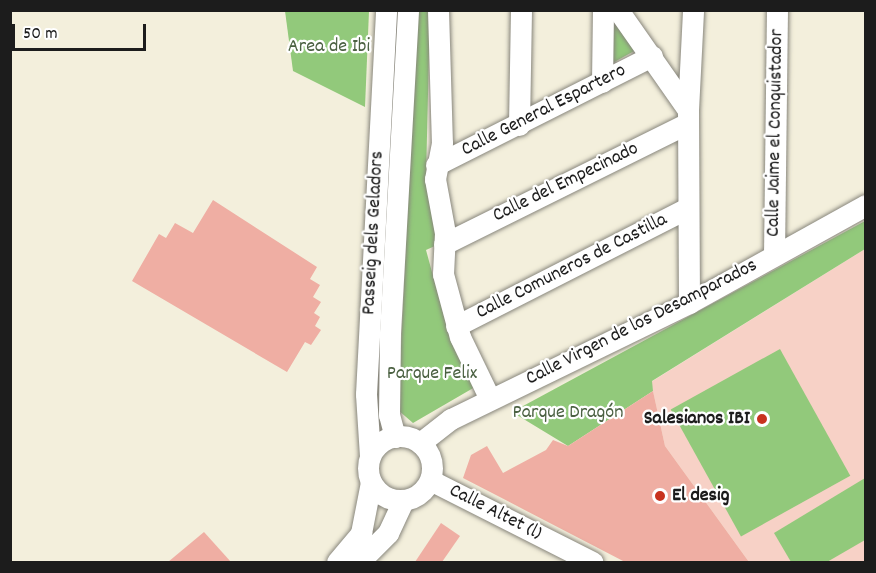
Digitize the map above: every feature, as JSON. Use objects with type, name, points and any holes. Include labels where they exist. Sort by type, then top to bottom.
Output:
[{"type":"street","name":"Passeig dels Geladors","points":[[370,456],[366,394],[386,10]]},
{"type":"street","points":[[395,436],[389,415],[390,333],[408,10]]},
{"type":"street","points":[[438,10],[442,143],[436,165],[444,244],[443,274],[456,326],[490,399]]},
{"type":"street","points":[[519,125],[521,10]]},
{"type":"street","points":[[602,82],[603,10]]},
{"type":"street","points":[[618,10],[652,56],[688,116]]},
{"type":"street","points":[[689,303],[688,116],[693,10]]},
{"type":"street","name":"Calle Jaime el Conquistador","points":[[774,255],[777,10]]},
{"type":"street","name":"Calle General Espartero","points":[[436,165],[652,56]]},
{"type":"street","name":"Calle del Empecinado","points":[[444,244],[688,116]]},
{"type":"street","name":"Calle Virgen de los Desamparados","points":[[420,443],[490,399],[689,303],[866,205]]},
{"type":"street","name":"Calle Comuneros de Castilla","points":[[456,326],[688,208]]},
{"type":"street","points":[[337,562],[362,533],[371,482],[370,456],[395,436]]},
{"type":"street","points":[[371,482],[387,498],[403,501],[419,494],[430,480],[430,456],[420,443],[395,436]]},
{"type":"street","name":"Calle Altet (l)","points":[[430,480],[592,562]]},
{"type":"street","points":[[359,562],[376,555],[403,501]]},
{"type":"shaded area","name":"Salesianos IBI","points":[[865,249],[865,562],[749,562],[665,446],[651,382]]},
{"type":"green space","name":"Area de Ibi","points":[[285,11],[369,11],[365,107],[293,71]]},
{"type":"green space","name":"Parque Felix","points":[[417,11],[430,11],[426,177],[437,245],[426,250],[448,331],[475,387],[413,423],[398,410]]},
{"type":"green space","points":[[608,14],[636,50],[609,65]]},
{"type":"green space","name":"Parque Dragón","points":[[865,221],[865,249],[652,381],[653,391],[568,446],[512,412]]},
{"type":"green space","points":[[780,349],[850,476],[741,536],[671,410]]},
{"type":"green space","points":[[865,478],[865,540],[827,562],[791,562],[774,533]]},
{"type":"building","points":[[213,200],[317,267],[310,279],[320,285],[313,297],[321,302],[314,313],[320,317],[315,326],[321,330],[311,345],[305,342],[287,372],[132,281],[159,234],[166,238],[175,223],[193,233]]},
{"type":"building","name":"El desig","points":[[653,391],[665,446],[749,562],[625,562],[463,478],[471,455],[487,446],[503,473],[546,450],[553,440],[568,446]]},
{"type":"building","points":[[441,523],[460,536],[442,562],[415,562]]},
{"type":"building","points":[[204,532],[231,562],[168,562]]},
{"type":"place","name":"Salesianos IBI","points":[[762,419]]},
{"type":"place","name":"El desig","points":[[660,496]]}]
